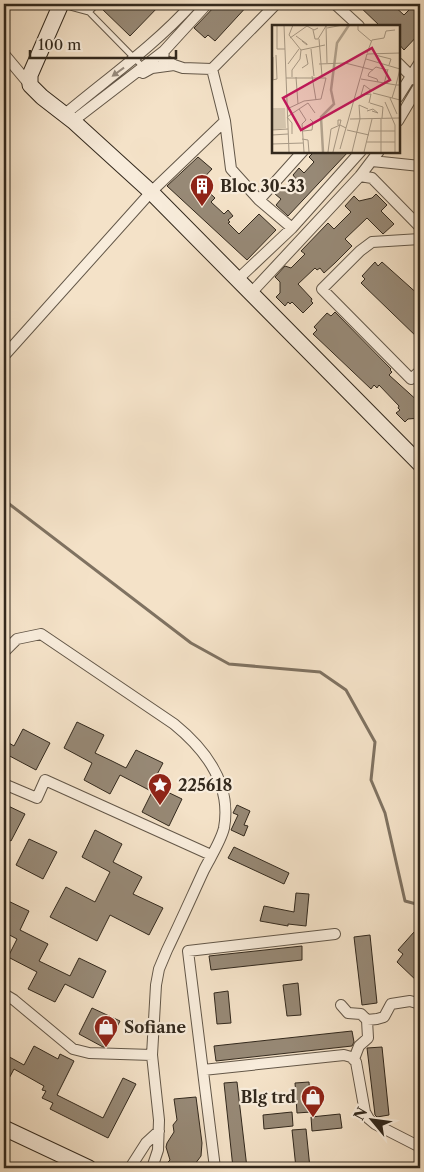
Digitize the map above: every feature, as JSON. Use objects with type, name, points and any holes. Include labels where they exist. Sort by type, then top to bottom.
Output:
[{"type":"street","points":[[30,85],[30,76],[61,4]]},
{"type":"street","points":[[68,118],[102,83],[136,58],[175,23],[192,4]]},
{"type":"street","points":[[68,118],[122,83],[164,51],[207,4]]},
{"type":"street","points":[[164,51],[163,59],[174,65],[183,68],[212,69],[276,4]]},
{"type":"street","points":[[335,4],[358,25]]},
{"type":"street","points":[[4,54],[42,98],[68,118],[151,192],[419,461]]},
{"type":"street","points":[[399,95],[420,62]]},
{"type":"street","points":[[399,64],[420,85],[399,119]]},
{"type":"street","points":[[122,83],[152,68],[174,65]]},
{"type":"street","points":[[212,69],[225,121],[231,169],[259,200],[292,228]]},
{"type":"street","points":[[4,356],[18,338],[151,192],[225,121]]},
{"type":"street","points":[[259,200],[302,152]]},
{"type":"street","points":[[238,279],[292,228],[360,152]]},
{"type":"street","points":[[252,292],[360,176],[378,152]]},
{"type":"street","points":[[372,161],[420,166]]},
{"type":"street","points":[[360,176],[372,178],[420,227]]},
{"type":"street","points":[[420,239],[372,242],[360,251],[322,290],[411,379],[420,371]]},
{"type":"street","points":[[4,652],[17,639],[41,634],[174,724],[190,738],[208,759],[218,776],[224,796],[224,830],[159,969],[156,985],[152,1055],[160,1120],[158,1150],[152,1168]]},
{"type":"street","points":[[4,784],[36,798],[45,780],[211,855]]},
{"type":"street","points":[[215,1168],[188,951],[336,934]]},
{"type":"street","points":[[4,994],[14,1000],[73,1049],[89,1052],[152,1055]]},
{"type":"street","points":[[367,1020],[384,1017],[391,1004],[410,1001],[420,1004]]},
{"type":"street","points":[[341,1005],[348,1013],[361,1014],[367,1020],[368,1038],[359,1046],[354,1060]]},
{"type":"street","points":[[203,1070],[344,1055],[356,1062],[365,1112],[369,1119],[420,1147]]},
{"type":"street","points":[[4,1128],[89,1168]]},
{"type":"street","points":[[130,1168],[146,1143],[159,1130]]},
{"type":"lane","points":[[61,4],[89,12],[143,67]]},
{"type":"lane","points":[[89,12],[96,4]]},
{"type":"building","points":[[101,4],[161,4],[130,36],[100,7]]},
{"type":"building","points":[[217,4],[249,4],[215,41],[208,35],[205,38],[194,28]]},
{"type":"building","points":[[357,4],[392,4],[404,15],[415,4],[420,4],[420,33],[404,50],[399,44],[399,25],[379,25]]},
{"type":"building","points":[[314,152],[348,152],[288,216],[276,205],[281,199],[275,194],[282,186],[286,190],[296,179],[293,175],[299,168],[304,173],[314,162],[309,157]]},
{"type":"building","name":"Bloc 30-33","points":[[198,157],[212,169],[199,183],[215,198],[211,202],[224,214],[228,210],[233,216],[228,220],[230,222],[228,223],[239,234],[259,214],[276,230],[247,260],[167,186]]},
{"type":"building","points":[[376,194],[387,205],[381,211],[394,224],[383,234],[367,218],[345,239],[352,246],[335,263],[324,273],[320,268],[317,270],[315,268],[298,284],[312,299],[313,303],[303,313],[292,302],[290,304],[288,302],[285,306],[276,297],[280,293],[280,282],[275,277],[285,266],[291,268],[305,254],[301,251],[328,223],[334,229],[351,212],[345,206],[354,196],[359,201],[372,198]]},
{"type":"building","points":[[375,262],[378,266],[382,262],[420,296],[420,340],[361,283],[365,279],[362,276]]},
{"type":"building","points":[[335,312],[391,369],[392,372],[389,375],[420,403],[420,418],[408,419],[405,422],[396,413],[400,410],[399,406],[379,385],[377,388],[374,385],[371,389],[313,334],[317,330],[314,327],[327,313],[331,316]]},
{"type":"building","points":[[77,722],[104,735],[95,753],[126,768],[136,750],[163,763],[149,790],[120,775],[110,794],[84,780],[92,763],[64,748]]},
{"type":"building","points":[[23,729],[50,743],[36,770],[4,753],[4,740],[14,746]]},
{"type":"building","points":[[155,786],[182,799],[169,826],[142,812]]},
{"type":"building","points":[[4,804],[25,814],[11,841],[4,837]]},
{"type":"building","points":[[237,805],[250,811],[244,825],[248,826],[244,836],[231,830],[238,815],[233,813]]},
{"type":"building","points":[[95,830],[122,844],[113,862],[142,877],[133,894],[163,908],[149,935],[110,915],[97,941],[50,917],[66,887],[95,902],[110,872],[82,857]]},
{"type":"building","points":[[29,839],[57,852],[43,879],[16,865]]},
{"type":"building","points":[[234,847],[289,873],[284,884],[228,858]]},
{"type":"building","points":[[296,893],[309,894],[306,926],[288,924],[288,926],[260,921],[264,906],[294,912]]},
{"type":"building","points":[[4,899],[29,911],[20,930],[48,944],[39,961],[70,976],[79,958],[106,971],[93,998],[65,984],[55,1002],[28,989],[37,972],[8,957],[17,939],[4,932]]},
{"type":"building","points":[[414,932],[420,938],[420,984],[397,962],[403,954],[398,950]]},
{"type":"building","points":[[370,935],[377,1003],[362,1005],[354,937]]},
{"type":"building","points":[[302,946],[302,960],[211,970],[209,956]]},
{"type":"building","points":[[298,983],[301,1015],[287,1016],[283,985]]},
{"type":"building","points":[[228,991],[231,1023],[217,1024],[214,993]]},
{"type":"building","points":[[92,1008],[120,1021],[107,1047],[103,1047],[79,1034]]},
{"type":"building","points":[[352,1031],[354,1042],[352,1046],[216,1061],[214,1046]]},
{"type":"building","points":[[34,1046],[58,1059],[60,1054],[74,1061],[57,1095],[103,1118],[123,1078],[136,1084],[108,1138],[50,1109],[53,1103],[42,1098],[46,1091],[42,1090],[44,1086],[14,1069],[4,1088],[4,1054],[24,1065]]},
{"type":"building","points":[[382,1047],[389,1115],[377,1117],[375,1115],[367,1048]]},
{"type":"building","points":[[237,1082],[247,1168],[233,1168],[224,1083]]},
{"type":"building","points":[[309,1082],[311,1112],[297,1113],[295,1083]]},
{"type":"building","points":[[196,1097],[202,1143],[201,1156],[192,1168],[162,1168],[170,1160],[166,1147],[174,1132],[173,1125],[177,1120],[174,1099]]},
{"type":"building","points":[[292,1112],[293,1126],[264,1129],[263,1115]]},
{"type":"building","points":[[340,1114],[342,1128],[312,1131],[311,1117]]},
{"type":"building","points":[[306,1129],[310,1168],[296,1168],[292,1130]]},
{"type":"waterway","points":[[4,500],[191,643],[229,664],[320,672],[346,690],[375,742],[371,780],[385,813],[405,901],[420,905]]},
{"type":"place","name":"Bloc 30-33","points":[[202,207]]},
{"type":"place","name":"225618","points":[[160,806]]},
{"type":"place","name":"Sofiane","points":[[106,1048]]},
{"type":"place","name":"Blg trd","points":[[313,1118]]}]
